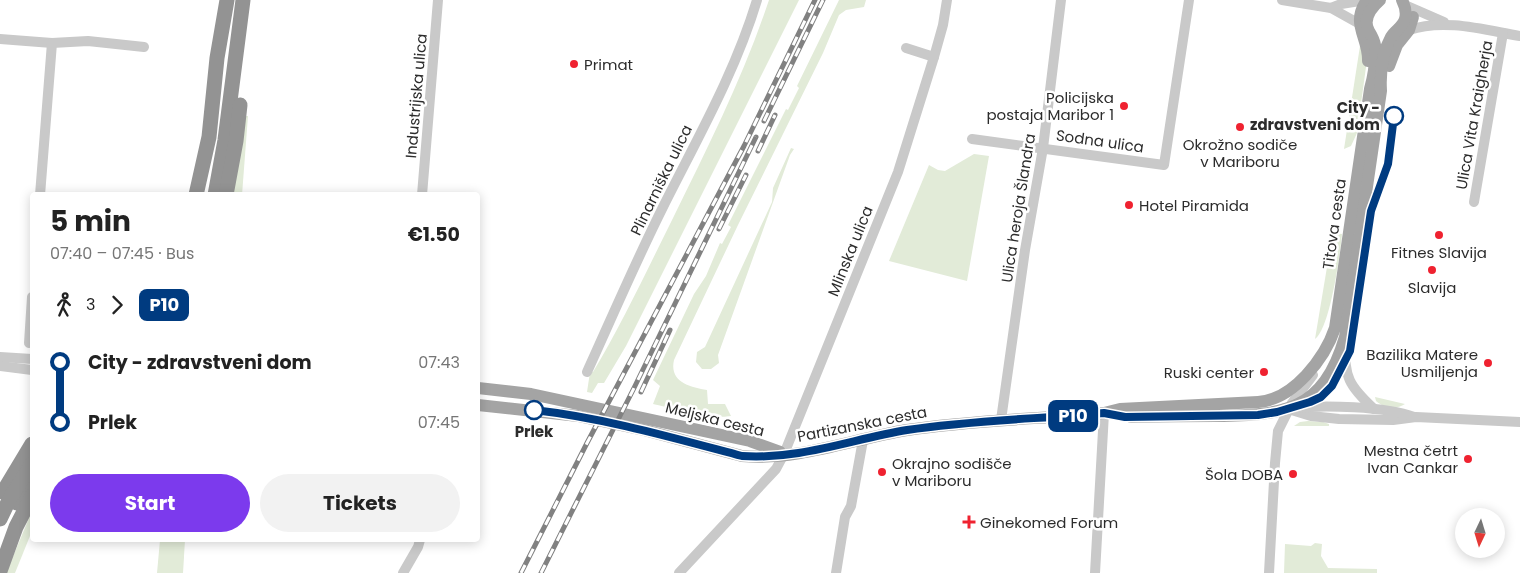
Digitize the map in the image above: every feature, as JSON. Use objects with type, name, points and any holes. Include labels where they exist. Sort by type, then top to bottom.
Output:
[{"type":"highway","points":[[197,192],[210,137],[217,58],[229,0]]},
{"type":"highway","points":[[209,192],[224,101],[229,0]]},
{"type":"highway","points":[[216,192],[226,140],[244,0]]},
{"type":"highway","points":[[227,192],[236,141],[244,60],[244,0]]},
{"type":"highway","points":[[0,498],[30,447]]},
{"type":"highway","points":[[0,519],[10,498],[30,467]]},
{"type":"highway","points":[[0,541],[30,481]]},
{"type":"highway","points":[[0,571],[16,528],[30,500]]},
{"type":"main road","points":[[1366,0],[1360,14],[1366,33]]},
{"type":"main road","points":[[1375,90],[1368,57],[1366,33],[1370,11],[1380,0]]},
{"type":"main road","points":[[1400,37],[1413,20],[1408,4]]},
{"type":"main road","points":[[1375,90],[1397,45],[1408,4]]},
{"type":"main road","points":[[1366,33],[1400,37]]},
{"type":"main road","name":"Titova cesta","points":[[1289,409],[1304,401],[1318,389],[1337,359],[1345,337],[1354,280],[1375,90]]},
{"type":"main road","name":"Titova cesta","points":[[1258,402],[1272,400],[1295,385],[1320,360],[1332,338],[1338,315],[1375,90]]},
{"type":"main road","name":"Meljska cesta","points":[[480,388],[531,394],[719,434],[750,441],[784,454]]},
{"type":"main road","name":"Partizanska cesta","points":[[784,454],[819,450],[915,429],[1001,420],[1104,413],[1120,409],[1258,402]]},
{"type":"main road","name":"Meljska cesta","points":[[480,405],[578,416],[644,430],[742,456],[754,457],[784,454]]},
{"type":"main road","name":"Partizanska cesta","points":[[1104,413],[1125,417],[1248,416],[1270,414],[1289,409]]},
{"type":"street","name":"Industrijska ulica","points":[[422,192],[438,0]]},
{"type":"street","name":"Plinarniška ulica","points":[[587,372],[662,208],[721,93],[746,34],[757,0]]},
{"type":"street","name":"Mlinska ulica","points":[[784,454],[898,172],[934,57],[943,25],[947,0]]},
{"type":"street","name":"Ulica heroja Šlandra","points":[[1001,420],[1026,250],[1044,148],[1061,0]]},
{"type":"street","name":"Sodna ulica","points":[[972,139],[1164,165],[1189,0]]},
{"type":"street","points":[[1282,0],[1331,8],[1366,33]]},
{"type":"street","points":[[1331,8],[1341,4],[1366,0]]},
{"type":"street","points":[[1408,4],[1432,18],[1452,25],[1520,36]]},
{"type":"street","points":[[1400,37],[1421,26],[1452,25]]},
{"type":"street","name":"Ulica Vita Kraigherja","points":[[1474,202],[1503,33]]},
{"type":"street","points":[[0,39],[52,43],[88,41],[144,47]]},
{"type":"street","points":[[40,192],[52,43]]},
{"type":"street","points":[[906,48],[934,57]]},
{"type":"street","points":[[29,343],[30,328]]},
{"type":"street","points":[[1345,337],[1346,366],[1350,383],[1359,395],[1374,409]]},
{"type":"street","points":[[0,357],[30,359]]},
{"type":"street","name":"Titova cesta","points":[[1289,409],[1314,374],[1320,360]]},
{"type":"street","points":[[0,366],[30,370]]},
{"type":"street","name":"Partizanska cesta","points":[[1258,402],[1311,416],[1339,419],[1393,420],[1416,417],[1520,422]]},
{"type":"street","name":"Partizanska cesta","points":[[1289,409],[1319,407],[1374,409],[1398,412],[1416,417]]},
{"type":"street","points":[[1269,573],[1276,447],[1278,431],[1289,409]]},
{"type":"street","points":[[1095,573],[1104,413]]},
{"type":"street","points":[[836,573],[863,440]]},
{"type":"street","name":"Partizanska cesta","points":[[679,573],[776,469],[784,454]]},
{"type":"street","points":[[403,573],[419,542]]},
{"type":"green space","points":[[769,0],[799,0],[626,346],[604,383],[598,383],[592,393],[587,392],[590,372],[593,372],[625,314],[713,136],[749,55]]},
{"type":"green space","points":[[839,0],[866,0],[864,7],[846,10],[839,15],[823,53],[674,360],[675,374],[682,382],[707,390],[708,404],[725,404],[731,416],[703,415],[653,404],[660,386],[653,380],[694,294],[706,276],[720,243],[722,244],[731,227],[728,225],[786,109],[788,110],[799,88],[797,86]]},
{"type":"green space","points":[[1360,46],[1366,67],[1357,133],[1351,146],[1344,149]]},
{"type":"green space","points":[[244,116],[248,116],[242,192],[233,192]]},
{"type":"green space","points":[[791,148],[794,149],[790,155],[718,355],[719,363],[711,369],[702,369],[696,362],[697,352],[705,347],[772,202],[773,188]]},
{"type":"green space","points":[[974,154],[989,156],[967,281],[889,261],[929,165],[938,170],[945,171]]},
{"type":"green space","points":[[1334,233],[1342,234],[1337,274],[1325,321],[1315,339],[1331,243]]},
{"type":"green space","points":[[1375,397],[1405,404],[1394,408],[1386,407],[1376,401]]},
{"type":"green space","points":[[1300,422],[1323,422],[1329,424],[1329,426],[1294,426]]},
{"type":"green space","points":[[30,516],[30,536],[15,573],[6,573]]},
{"type":"green space","points":[[160,542],[185,542],[183,573],[157,573]]},
{"type":"green space","points":[[1315,543],[1322,544],[1321,556],[1328,568],[1377,569],[1377,573],[1284,573],[1285,544],[1311,546]]},
{"type":"railway","points":[[521,573],[587,443],[744,146],[815,0]]},
{"type":"railway","points":[[764,121],[823,0]]},
{"type":"railway","points":[[758,151],[775,115]]},
{"type":"railway","points":[[541,573],[634,388],[756,137]]},
{"type":"railway","points":[[719,229],[746,175]]},
{"type":"railway","points":[[641,392],[670,330]]},
{"type":"bus line","name":"P10","points":[[534,410],[578,416],[644,430],[721,451],[754,457],[819,450],[904,431],[968,422],[1104,413],[1125,417],[1258,415],[1277,412],[1310,402],[1321,397],[1332,386],[1350,351],[1355,328],[1371,211],[1388,164],[1394,116]]},
{"type":"place","name":"Primat","points":[[574,64]]},
{"type":"place","name":"Policijska postaja Maribor 1","points":[[1124,106]]},
{"type":"place","name":"City - zdravstveni dom","points":[[1394,116]]},
{"type":"place","name":"Okrožno sodiče v Mariboru","points":[[1240,127]]},
{"type":"place","name":"Hotel Piramida","points":[[1129,205]]},
{"type":"place","name":"Fitnes Slavija","points":[[1439,235]]},
{"type":"place","name":"Slavija","points":[[1432,270]]},
{"type":"place","name":"Bazilika Matere Usmiljenja","points":[[1488,363]]},
{"type":"place","name":"Ruski center","points":[[1264,372]]},
{"type":"place","name":"Prlek","points":[[534,410]]},
{"type":"place","name":"Mestna četrt Ivan Cankar","points":[[1468,459]]},
{"type":"place","name":"Okrajno sodišče v Mariboru","points":[[882,472]]},
{"type":"place","name":"Šola DOBA","points":[[1293,474]]},
{"type":"place","name":"Ginekomed Forum","points":[[969,522]]}]
